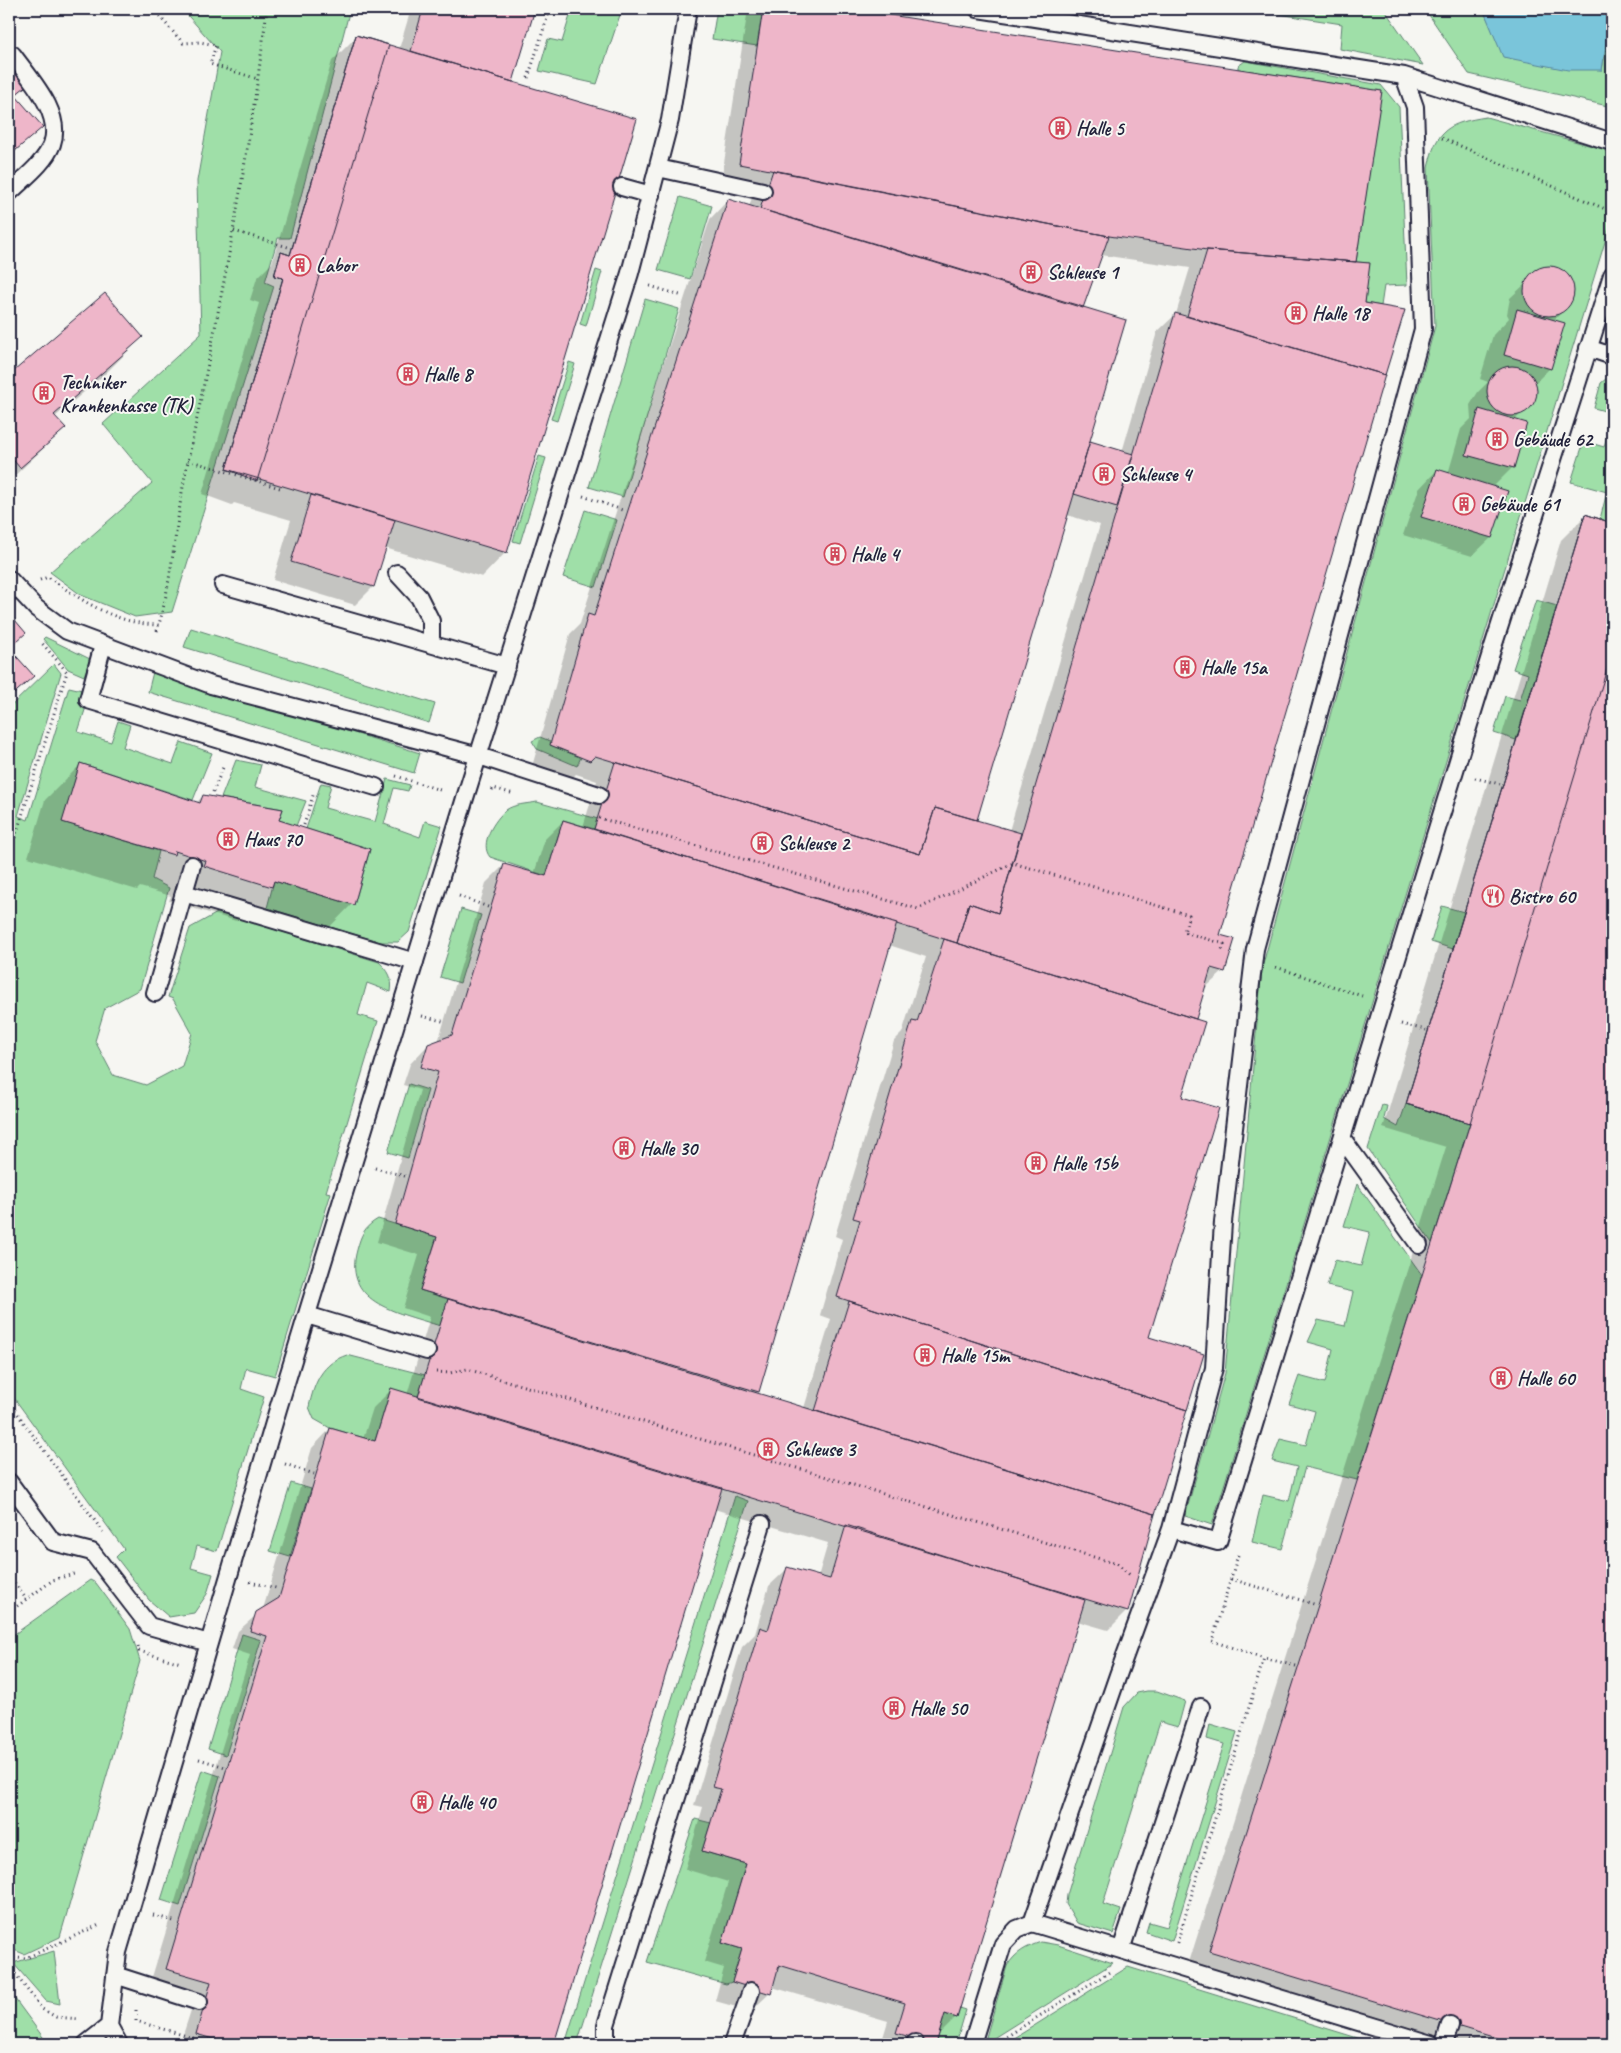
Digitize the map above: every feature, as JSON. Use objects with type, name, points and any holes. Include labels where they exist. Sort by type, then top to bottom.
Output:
[{"type":"lane","points":[[119,2044],[109,2026],[118,1952],[307,1315],[630,273],[670,120],[688,9]]},
{"type":"lane","points":[[978,9],[1067,16],[1404,76],[1612,142]]},
{"type":"lane","points":[[9,193],[45,156],[52,144],[54,130],[49,109],[13,55]]},
{"type":"lane","points":[[1032,1923],[1118,1675],[1152,1563],[1171,1529],[1214,1368],[1222,1222],[1255,949],[1423,329],[1415,107],[1404,76]]},
{"type":"lane","points":[[658,168],[763,191]]},
{"type":"lane","points":[[622,187],[651,195]]},
{"type":"lane","points":[[1171,1529],[1218,1542],[1490,653],[1612,275]]},
{"type":"lane","points":[[1588,348],[1612,356]]},
{"type":"lane","points":[[397,574],[419,597],[432,621],[431,644]]},
{"type":"lane","points":[[9,579],[36,608],[67,631],[210,685],[479,756],[599,795]]},
{"type":"lane","points":[[223,585],[507,666]]},
{"type":"lane","points":[[103,645],[88,700],[376,787]]},
{"type":"lane","points":[[155,993],[192,865]]},
{"type":"lane","points":[[184,894],[415,962]]},
{"type":"lane","points":[[1342,1138],[1419,1245]]},
{"type":"lane","points":[[307,1315],[427,1351]]},
{"type":"lane","points":[[9,1482],[53,1542],[92,1552],[149,1626],[209,1643]]},
{"type":"lane","points":[[606,2044],[609,2016],[762,1524]]},
{"type":"lane","points":[[1121,1950],[1201,1707]]},
{"type":"lane","points":[[972,2044],[1003,1944],[1017,1929],[1032,1923],[1431,2044]]},
{"type":"lane","points":[[115,1975],[199,2002]]},
{"type":"lane","points":[[732,2044],[750,1991]]},
{"type":"lane","points":[[1444,2044],[1450,2025]]},
{"type":"lane","points":[[86,2044],[109,2026]]},
{"type":"path","points":[[153,9],[183,43],[200,42],[216,45],[210,64],[258,79]]},
{"type":"path","points":[[157,631],[165,600],[188,460],[234,231],[267,9]]},
{"type":"path","points":[[528,78],[550,9]]},
{"type":"path","points":[[1442,138],[1612,212]]},
{"type":"path","points":[[234,231],[288,247]]},
{"type":"path","points":[[642,283],[683,296]]},
{"type":"path","points":[[188,460],[280,488]]},
{"type":"path","points":[[580,495],[622,510]]},
{"type":"path","points":[[35,576],[39,580],[48,577],[83,601],[108,615],[139,625],[159,625]]},
{"type":"path","points":[[9,857],[67,672],[35,635]]},
{"type":"path","points":[[1472,777],[1500,784]]},
{"type":"path","points":[[490,793],[493,788],[520,796]]},
{"type":"path","points":[[593,816],[918,909],[1013,863],[1190,915],[1184,932],[1224,944],[1222,950]]},
{"type":"path","points":[[454,894],[488,907]]},
{"type":"path","points":[[1274,967],[1371,999]]},
{"type":"path","points":[[419,1015],[446,1022]]},
{"type":"path","points":[[1398,1023],[1426,1030]]},
{"type":"path","points":[[372,1168],[405,1176]]},
{"type":"path","points":[[431,1371],[450,1373],[467,1369],[1117,1564],[1132,1577]]},
{"type":"path","points":[[9,1402],[104,1533]]},
{"type":"path","points":[[282,1463],[314,1474]]},
{"type":"path","points":[[9,1612],[53,1580],[81,1572]]},
{"type":"path","points":[[9,1575],[26,1599]]},
{"type":"path","points":[[1231,1579],[1317,1605]]},
{"type":"path","points":[[245,1581],[276,1588]]},
{"type":"path","points":[[139,1651],[186,1664]]},
{"type":"path","points":[[1175,1951],[1264,1658],[1296,1666]]},
{"type":"path","points":[[191,1757],[225,1767]]},
{"type":"path","points":[[150,1913],[177,1922]]},
{"type":"path","points":[[9,1956],[26,1958],[99,1925]]},
{"type":"path","points":[[9,1966],[42,2010],[56,2017],[79,2019]]},
{"type":"path","points":[[994,2044],[1118,1967]]},
{"type":"path","points":[[136,2021],[213,2044]]},
{"type":"green space","points":[[182,9],[350,9],[290,238],[278,238],[265,282],[274,286],[172,612],[135,617],[81,595],[50,572],[152,483],[103,424],[201,334],[197,181],[220,52]]},
{"type":"green space","points":[[572,9],[622,9],[597,84],[539,71],[548,39],[562,42]]},
{"type":"green space","points":[[717,9],[763,9],[757,46],[712,39]]},
{"type":"green space","points":[[1247,9],[1384,9],[1423,65],[1340,49],[1342,24]]},
{"type":"green space","points":[[1425,9],[1483,9],[1504,57],[1602,70],[1612,14],[1612,107],[1469,74]]},
{"type":"green space","points":[[1245,61],[1381,85],[1399,107],[1407,285],[1384,286],[1381,306],[1365,303],[1369,263],[1356,262],[1381,91],[1238,69],[1238,66]]},
{"type":"green space","points":[[1486,117],[1603,149],[1612,157],[1612,219],[1212,1525],[1185,1516],[1225,1373],[1262,968],[1435,326],[1428,168],[1431,155],[1440,136],[1453,125]]},
{"type":"green space","points":[[680,197],[712,206],[690,279],[658,270]]},
{"type":"green space","points":[[596,270],[602,272],[586,326],[580,324]]},
{"type":"green space","points":[[645,299],[679,309],[623,497],[589,487]]},
{"type":"green space","points":[[569,362],[575,364],[557,421],[551,419]]},
{"type":"green space","points":[[1612,374],[1612,413],[1594,408],[1601,383]]},
{"type":"green space","points":[[1612,416],[1612,523],[1600,519],[1607,492],[1571,482],[1584,441],[1604,447]]},
{"type":"green space","points":[[539,456],[546,458],[520,543],[513,541]]},
{"type":"green space","points":[[585,510],[617,520],[596,587],[563,577]]},
{"type":"green space","points":[[1536,600],[1557,606],[1516,740],[1494,733],[1505,696],[1520,700],[1528,674],[1513,669]]},
{"type":"green space","points":[[191,628],[435,704],[429,723],[184,647]]},
{"type":"green space","points":[[45,637],[90,659],[84,676],[68,669],[43,639]]},
{"type":"green space","points":[[54,664],[61,673],[18,816],[28,820],[69,687],[82,690],[85,710],[78,732],[111,742],[118,721],[130,725],[123,747],[173,764],[181,742],[212,753],[193,800],[80,763],[63,822],[159,851],[152,879],[169,888],[140,989],[105,1008],[95,1041],[113,1075],[146,1085],[182,1066],[192,1033],[173,999],[168,997],[190,928],[219,912],[379,962],[388,972],[391,979],[391,992],[367,983],[358,1015],[378,1021],[326,1192],[331,1193],[275,1376],[246,1368],[241,1389],[264,1397],[217,1551],[197,1546],[191,1568],[213,1574],[207,1594],[194,1613],[169,1617],[149,1600],[116,1557],[124,1549],[9,1391],[9,708]]},
{"type":"green space","points":[[153,672],[420,753],[414,773],[148,692]]},
{"type":"green space","points":[[540,737],[550,741],[551,745],[581,757],[577,766],[537,749],[532,741]]},
{"type":"green space","points":[[236,760],[261,765],[255,787],[306,801],[296,826],[279,820],[283,809],[221,798]]},
{"type":"green space","points":[[387,779],[410,785],[408,791],[394,788],[384,824],[420,837],[425,821],[442,826],[409,932],[398,942],[380,942],[267,908],[274,881],[354,905],[370,849],[306,829],[321,783],[331,785],[325,808],[375,822]]},
{"type":"green space","points":[[537,802],[598,819],[594,829],[563,820],[546,876],[490,857],[486,846],[489,832],[506,810],[517,805]]},
{"type":"green space","points":[[1442,906],[1464,912],[1453,949],[1431,942]]},
{"type":"green space","points":[[461,909],[481,915],[460,983],[440,977]]},
{"type":"green space","points":[[409,1084],[428,1090],[408,1158],[388,1152]]},
{"type":"green space","points":[[1406,1104],[1470,1123],[1432,1243],[1368,1149],[1382,1105],[1387,1106],[1384,1119],[1398,1127]]},
{"type":"green space","points":[[1357,1184],[1422,1275],[1357,1480],[1305,1467],[1282,1549],[1252,1542],[1263,1495],[1289,1501],[1297,1467],[1272,1461],[1280,1439],[1306,1445],[1315,1411],[1289,1404],[1299,1376],[1325,1383],[1333,1349],[1308,1342],[1318,1320],[1345,1326],[1353,1292],[1327,1286],[1335,1260],[1361,1266],[1370,1232],[1344,1226]]},
{"type":"green space","points":[[378,1219],[437,1237],[420,1290],[448,1299],[440,1326],[393,1311],[379,1304],[367,1295],[358,1283],[355,1269],[358,1245],[366,1228]]},
{"type":"green space","points":[[347,1355],[425,1375],[418,1397],[391,1389],[375,1441],[330,1428],[314,1419],[309,1407],[320,1375],[331,1363]]},
{"type":"green space","points":[[291,1483],[311,1489],[290,1557],[270,1551]]},
{"type":"green space","points":[[735,1496],[748,1501],[577,2044],[565,2044]]},
{"type":"green space","points":[[90,1580],[96,1583],[130,1629],[140,1661],[60,1937],[24,1954],[9,1948],[9,1638]]},
{"type":"green space","points":[[242,1634],[261,1640],[226,1755],[208,1749]]},
{"type":"green space","points":[[1157,1691],[1185,1701],[1178,1727],[1160,1722],[1103,1904],[1121,1910],[1113,1934],[1077,1923],[1066,1904],[1067,1895],[1124,1707],[1137,1693]]},
{"type":"green space","points":[[1210,1724],[1237,1732],[1172,1941],[1146,1932],[1149,1922],[1167,1927],[1224,1744],[1207,1739]]},
{"type":"green space","points":[[202,1770],[220,1776],[180,1906],[161,1900]]},
{"type":"green space","points":[[695,1819],[711,1823],[702,1851],[746,1864],[722,1943],[742,1949],[732,1982],[726,1984],[647,1962]]},
{"type":"green space","points":[[1041,1942],[1058,1945],[1113,1963],[984,2044],[1007,1966],[1022,1951]]},
{"type":"green space","points":[[54,1951],[60,2004],[46,2001],[13,1963]]},
{"type":"green space","points":[[1128,1967],[1377,2044],[1005,2044]]},
{"type":"green space","points":[[9,1991],[48,2044],[9,2044]]},
{"type":"green space","points":[[960,2008],[966,2010],[956,2044],[936,2044],[945,2014],[957,2018]]},
{"type":"water","points":[[1483,9],[1612,9],[1602,70],[1568,70],[1503,57]]},
{"type":"building","points":[[423,9],[535,9],[513,82],[411,51]]},
{"type":"building","name":"Halle 5","points":[[763,9],[851,9],[1382,91],[1356,262],[1207,250],[1109,236],[739,164]]},
{"type":"building","name":"Halle 8","points":[[356,35],[637,119],[507,553],[226,469],[283,278],[274,276],[281,252],[290,255]]},
{"type":"building","name":"Labor","points":[[356,35],[389,45],[257,481],[226,469],[283,278],[274,276],[281,252],[290,255]]},
{"type":"building","points":[[9,59],[30,83],[15,95],[43,127],[9,156]]},
{"type":"building","name":"Schleuse 1","points":[[773,170],[1109,236],[1083,308],[760,209]]},
{"type":"building","name":"Halle 4","points":[[728,199],[1126,320],[977,820],[935,808],[920,854],[595,756],[590,761],[550,745],[588,614],[594,616]]},
{"type":"building","name":"Halle 18","points":[[1207,250],[1370,263],[1365,303],[1405,310],[1385,375],[1187,316]]},
{"type":"building","points":[[1549,266],[1559,268],[1567,273],[1572,281],[1574,291],[1572,301],[1567,309],[1559,314],[1549,316],[1539,314],[1531,309],[1526,301],[1524,291],[1526,281],[1531,273],[1539,268]]},
{"type":"building","name":"Techniker Krankenkasse (TK)","points":[[105,293],[143,337],[54,415],[66,428],[20,468],[9,455],[9,365],[14,371]]},
{"type":"building","points":[[1517,309],[1565,323],[1551,369],[1504,355]]},
{"type":"building","name":"Halle 15a","points":[[1175,313],[1385,375],[1220,935],[1235,939],[1225,972],[1211,968],[1196,1019],[957,943],[969,903],[998,913]]},
{"type":"building","points":[[1512,366],[1530,373],[1537,391],[1530,409],[1512,416],[1494,409],[1487,391],[1494,373]]},
{"type":"building","name":"Gebäude 62","points":[[1479,409],[1527,423],[1514,468],[1466,455]]},
{"type":"building","name":"Schleuse 4","points":[[1090,441],[1133,454],[1117,507],[1074,494]]},
{"type":"building","name":"Gebäude 61","points":[[1437,469],[1508,491],[1492,538],[1421,517]]},
{"type":"building","points":[[311,495],[395,520],[374,587],[291,562]]},
{"type":"building","name":"Halle 60","points":[[1585,514],[1612,523],[1612,2044],[1516,2044],[1209,1951],[1470,1123],[1406,1104]]},
{"type":"building","points":[[1585,514],[1612,523],[1612,652],[1470,1123],[1406,1104]]},
{"type":"building","points":[[9,613],[26,633],[9,648]]},
{"type":"building","points":[[9,648],[34,676],[9,698]]},
{"type":"building","name":"Schleuse 2","points":[[615,762],[920,854],[935,808],[1021,833],[998,913],[969,903],[957,943],[594,829]]},
{"type":"building","name":"Haus 70","points":[[80,763],[200,803],[203,795],[283,809],[279,820],[370,849],[354,905],[274,881],[272,887],[204,866],[206,861],[175,851],[174,855],[62,822]]},
{"type":"building","name":"Halle 30","points":[[563,820],[897,923],[759,1392],[420,1290],[437,1237],[395,1224],[438,1072],[421,1067],[428,1044],[452,1035],[504,864],[546,876]]},
{"type":"building","name":"Halle 15b","points":[[944,939],[1205,1022],[1182,1097],[1219,1108],[1149,1337],[1204,1354],[1187,1410],[837,1297],[860,1220],[853,1218],[912,1021],[917,1022]]},
{"type":"building","name":"Schleuse 3","points":[[448,1299],[1155,1514],[1128,1612],[418,1397]]},
{"type":"building","name":"Halle 15m","points":[[849,1301],[1187,1410],[1155,1514],[815,1411]]},
{"type":"building","name":"Halle 40","points":[[391,1388],[722,1488],[554,2044],[230,2044],[196,2034],[211,1982],[166,1969],[267,1636],[250,1631],[256,1612],[279,1598],[330,1428],[375,1441]]},
{"type":"building","name":"Halle 50","points":[[846,1525],[1085,1600],[957,2018],[945,2014],[936,2044],[896,2033],[905,2003],[779,1965],[771,1994],[732,1982],[742,1949],[722,1943],[746,1864],[702,1851],[721,1789],[712,1787],[760,1627],[768,1630],[787,1567],[830,1579]]},
{"type":"place","name":"Halle 5","points":[[1060,128]]},
{"type":"place","name":"Labor","points":[[300,265]]},
{"type":"place","name":"Schleuse 1","points":[[1031,272]]},
{"type":"place","name":"Halle 18","points":[[1296,313]]},
{"type":"place","name":"Halle 8","points":[[408,374]]},
{"type":"place","name":"Techniker Krankenkasse (TK)","points":[[44,393]]},
{"type":"place","name":"Gebäude 62","points":[[1497,439]]},
{"type":"place","name":"Schleuse 4","points":[[1104,474]]},
{"type":"place","name":"Gebäude 61","points":[[1464,504]]},
{"type":"place","name":"Halle 4","points":[[835,554]]},
{"type":"place","name":"Halle 15a","points":[[1185,667]]},
{"type":"place","name":"Haus 70","points":[[228,839]]},
{"type":"place","name":"Schleuse 2","points":[[762,843]]},
{"type":"place","name":"Bistro 60","points":[[1493,896]]},
{"type":"place","name":"Halle 30","points":[[624,1148]]},
{"type":"place","name":"Halle 15b","points":[[1036,1163]]},
{"type":"place","name":"Halle 15m","points":[[925,1355]]},
{"type":"place","name":"Halle 60","points":[[1501,1378]]},
{"type":"place","name":"Schleuse 3","points":[[768,1449]]},
{"type":"place","name":"Halle 50","points":[[894,1708]]},
{"type":"place","name":"Halle 40","points":[[422,1802]]}]
